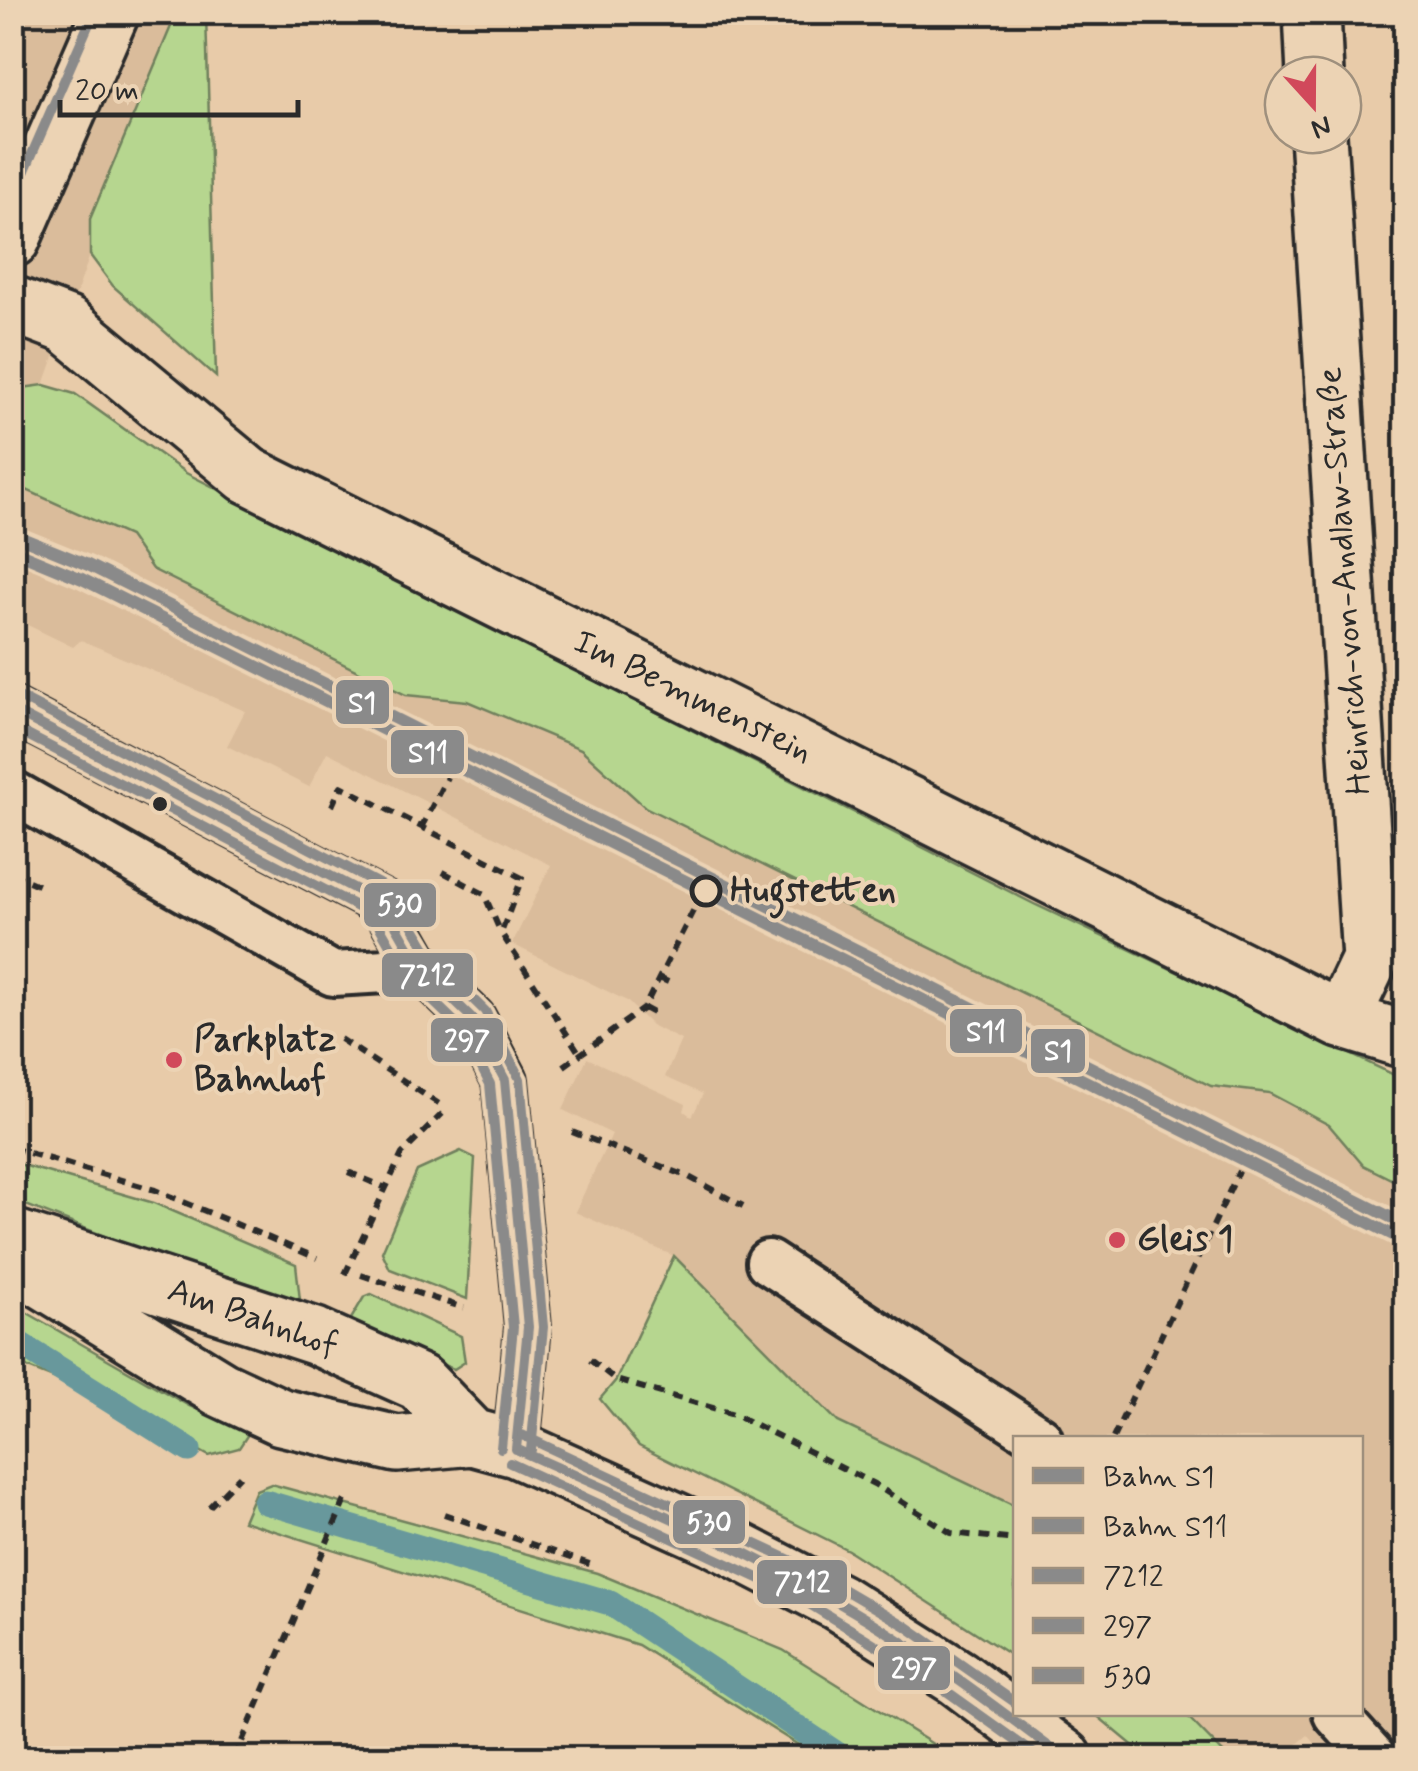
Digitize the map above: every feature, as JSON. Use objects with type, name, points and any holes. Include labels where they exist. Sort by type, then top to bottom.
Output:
[{"type":"street","points":[[12,239],[111,12]]},
{"type":"street","points":[[1312,12],[1314,55]]},
{"type":"street","name":"Heinrich-von-Andlaw-Straße","points":[[1319,155],[1370,959],[1341,1020]]},
{"type":"street","name":"Im Bemmenstein","points":[[12,304],[67,325],[248,475],[1341,1020],[1406,1040]]},
{"type":"street","name":"Am Bahnhof","points":[[12,1237],[315,1336],[420,1383],[494,1443],[714,1538],[838,1602],[958,1678],[1064,1758]]},
{"type":"street","name":"Am Bahnhof","points":[[12,1261],[222,1388],[281,1417],[396,1444],[494,1443]]},
{"type":"lane","points":[[12,710],[384,904],[421,969],[473,1018],[506,1080],[528,1328],[494,1443]]},
{"type":"lane","points":[[12,792],[332,974],[421,969]]},
{"type":"lane","points":[[768,1262],[1037,1436]]},
{"type":"lane","points":[[1337,1716],[1376,1758]]},
{"type":"path","points":[[421,828],[447,777]]},
{"type":"path","points":[[330,812],[340,786],[522,878],[501,933],[580,1054]]},
{"type":"path","points":[[551,1075],[644,1008],[698,901]]},
{"type":"path","points":[[659,978],[673,984]]},
{"type":"path","points":[[644,1008],[657,1015]]},
{"type":"path","points":[[12,1148],[155,1190],[347,1271],[402,1154],[447,1109]]},
{"type":"path","points":[[438,1119],[544,1137],[578,1132],[689,1176],[751,1211],[768,1262]]},
{"type":"path","points":[[1114,1436],[1239,1171]]},
{"type":"path","points":[[348,1172],[386,1188]]},
{"type":"path","points":[[616,1380],[734,1414],[874,1484],[951,1533],[1013,1540]]},
{"type":"path","points":[[209,1507],[248,1469]]},
{"type":"path","points":[[442,1513],[610,1572]]},
{"type":"path","points":[[235,1758],[340,1516]]},
{"type":"shaded area","points":[[13,13],[177,13],[90,218],[90,255],[44,385],[22,388],[13,397]]},
{"type":"shaded area","points":[[12,484],[129,536],[152,569],[406,695],[467,701],[581,749],[646,807],[1211,1086],[1269,1093],[1329,1125],[1363,1165],[1405,1186],[1405,1758],[1316,1758],[1319,1748],[1308,1735],[1281,1758],[1228,1758],[1187,1716],[1363,1716],[1363,1436],[1013,1436],[1013,1505],[838,1422],[674,1256],[575,1212],[612,1134],[563,1110],[587,1058],[686,1104],[684,1111],[692,1117],[703,1094],[665,1077],[681,1040],[651,1025],[627,1001],[512,944],[551,865],[327,752],[309,787],[227,746],[245,711],[81,640],[73,647],[13,618]]},
{"type":"shaded area","points":[[1406,596],[1405,819],[1392,597]]},
{"type":"green space","points":[[177,12],[206,13],[216,377],[113,286],[90,255],[90,219]]},
{"type":"green space","points":[[44,385],[75,394],[186,473],[1036,905],[1405,1080],[1405,1186],[1363,1165],[1329,1125],[1269,1093],[1211,1086],[645,807],[581,749],[467,701],[406,695],[152,569],[129,536],[13,484],[13,397],[22,388]]},
{"type":"green space","points":[[461,1151],[475,1158],[467,1299],[390,1269],[382,1252],[417,1171]]},
{"type":"green space","points":[[12,1162],[154,1203],[296,1264],[300,1300],[295,1311],[13,1200]]},
{"type":"green space","points":[[674,1256],[838,1422],[1013,1505],[1013,1657],[848,1550],[639,1446],[600,1399],[616,1380]]},
{"type":"green space","points":[[371,1294],[461,1336],[465,1362],[454,1369],[345,1329],[364,1297]]},
{"type":"green space","points":[[12,1304],[189,1406],[250,1431],[239,1448],[209,1456],[191,1446],[187,1454],[71,1385],[13,1362]]},
{"type":"green space","points":[[271,1484],[597,1573],[783,1650],[955,1758],[819,1758],[638,1645],[243,1521],[256,1490]]},
{"type":"green space","points":[[1097,1716],[1187,1716],[1228,1758],[1148,1758]]},
{"type":"waterway","points":[[12,1339],[189,1450]]},
{"type":"waterway","points":[[265,1502],[610,1603],[843,1758]]},
{"type":"rail line","name":"S1","points":[[12,534],[88,565],[1406,1225]]},
{"type":"rail line","name":"S11","points":[[12,550],[82,579],[1399,1238]]},
{"type":"transit line","name":"530","points":[[12,200],[94,12]]},
{"type":"transit line","name":"530","points":[[19,697],[392,891],[433,960],[485,1011],[520,1079],[543,1327],[531,1450]]},
{"type":"transit line","name":"7212","points":[[12,710],[384,904],[421,969],[473,1019],[505,1080],[528,1327],[516,1449]]},
{"type":"transit line","name":"297","points":[[12,727],[373,915],[409,978],[461,1028],[490,1084],[513,1327],[501,1448]]},
{"type":"transit line","name":"530","points":[[522,1435],[807,1568],[906,1626],[1013,1701]]},
{"type":"transit line","name":"7212","points":[[516,1449],[800,1581],[926,1657],[1064,1758]]},
{"type":"transit line","name":"297","points":[[510,1463],[793,1594],[917,1670],[1040,1758]]},
{"type":"place","name":"Hugstetten","points":[[706,891]]},
{"type":"place","name":"Parkplatz Bahnhof","points":[[174,1060]]},
{"type":"place","name":"Gleis 1","points":[[1117,1240]]}]
